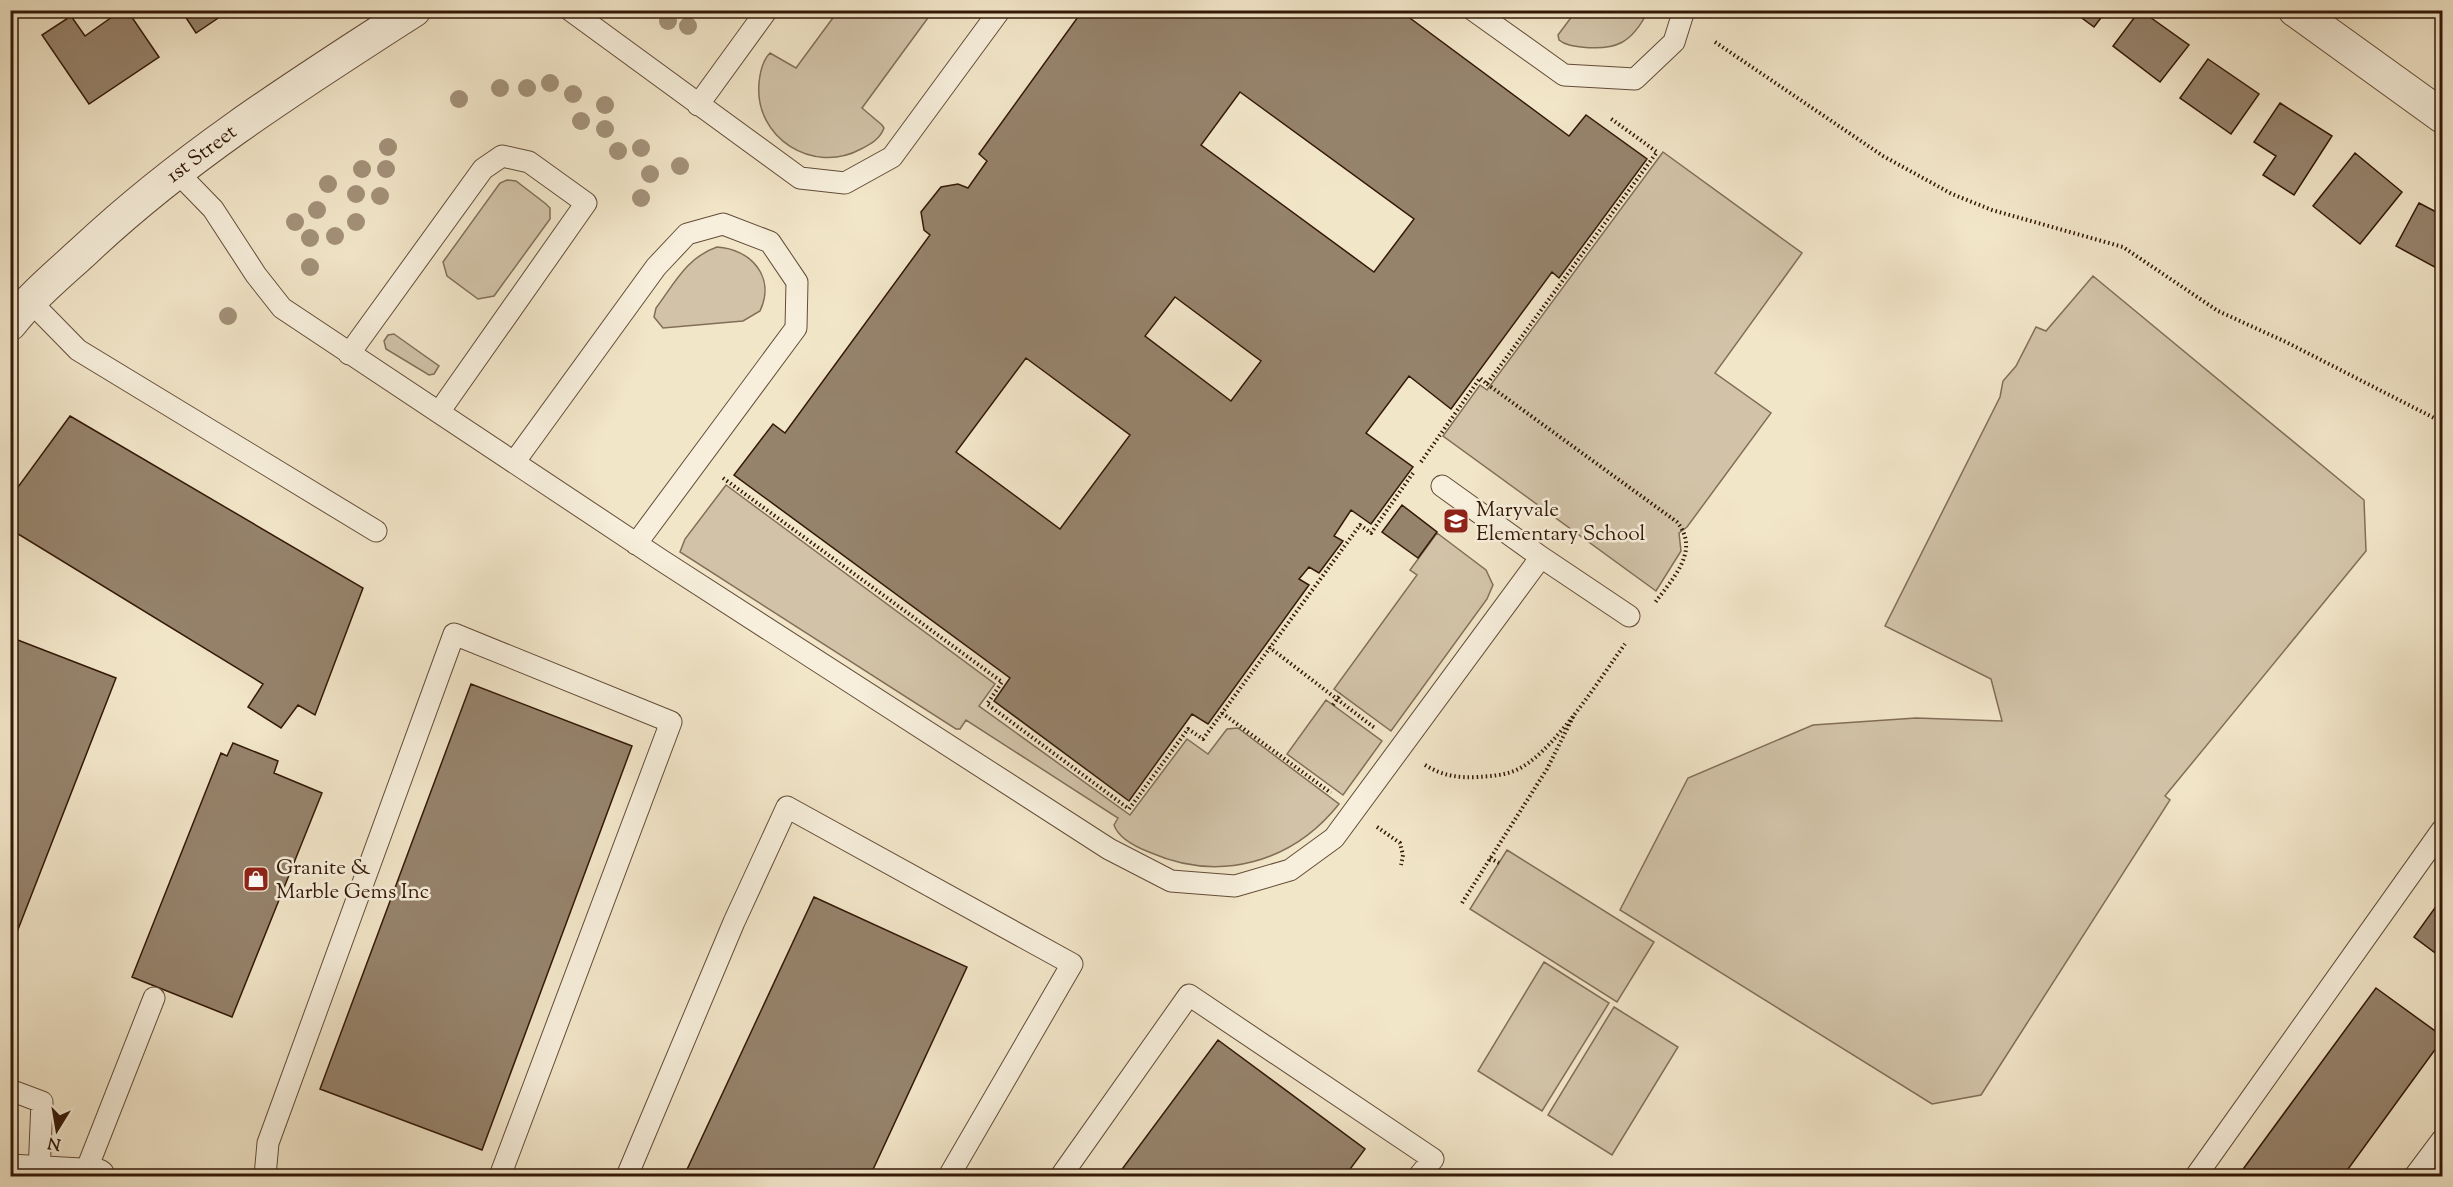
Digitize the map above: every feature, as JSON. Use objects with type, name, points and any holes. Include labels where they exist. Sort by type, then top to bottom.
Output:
[{"type":"street","name":"1st Street","points":[[20,312],[116,220],[176,171],[270,103],[414,10]]},
{"type":"street","points":[[2295,10],[2442,116]]},
{"type":"lane","points":[[570,10],[800,178],[845,183],[892,157],[1000,10]]},
{"type":"lane","points":[[698,105],[767,10]]},
{"type":"lane","points":[[1473,10],[1564,75],[1635,79],[1674,42],[1684,10]]},
{"type":"lane","points":[[349,354],[483,169],[502,156],[529,162],[586,203],[439,412]]},
{"type":"lane","points":[[176,171],[213,209],[256,275],[282,308],[515,461],[636,544],[1108,849],[1171,881],[1235,886],[1290,870],[1334,838],[1541,557]]},
{"type":"lane","points":[[515,461],[656,267],[687,234],[723,224],[770,242],[797,282],[796,328],[636,544]]},
{"type":"lane","points":[[20,312],[78,350],[376,531]]},
{"type":"lane","points":[[1442,486],[1629,616]]},
{"type":"lane","points":[[265,1176],[268,1143],[454,634],[670,722],[500,1176]]},
{"type":"lane","points":[[627,1176],[734,922],[787,807],[1072,963],[949,1176]]},
{"type":"lane","points":[[2196,1176],[2442,830]]},
{"type":"lane","points":[[1061,1176],[1189,995],[1433,1159],[1419,1176]]},
{"type":"lane","points":[[60,1175],[154,998]]},
{"type":"lane","points":[[10,1090],[42,1102],[60,1175]]},
{"type":"lane","points":[[2415,1176],[2442,1140]]},
{"type":"path","points":[[1715,42],[1883,156],[1952,194],[1992,210],[2123,247],[2218,311],[2286,342],[2442,422]]},
{"type":"path","points":[[723,478],[1002,682],[987,704],[1129,809],[1188,729],[1203,739],[1269,648],[1318,586],[1360,525],[1371,533],[1480,378],[1488,384],[1657,152],[1610,118]]},
{"type":"path","points":[[1269,648],[1380,732]]},
{"type":"path","points":[[1279,666],[1284,659]]},
{"type":"path","points":[[1333,705],[1341,694]]},
{"type":"path","points":[[1462,903],[1547,769],[1577,710]]},
{"type":"path","points":[[1222,712],[1332,793]]},
{"type":"path","points":[[1370,822],[1400,843],[1403,855],[1401,865]]},
{"type":"path","points":[[1490,858],[1499,863]]},
{"type":"shaded area","points":[[838,11],[933,11],[862,108],[884,128],[878,138],[861,149],[843,156],[824,157],[806,154],[790,146],[776,135],[766,120],[760,103],[759,83],[762,67],[770,53],[796,68]]},
{"type":"shaded area","points":[[1568,11],[1648,11],[1629,38],[1613,46],[1593,48],[1572,46],[1559,40],[1558,35],[1573,15]]},
{"type":"shaded area","points":[[1663,152],[1802,253],[1715,373],[1771,413],[1687,527],[1679,533],[1681,551],[1656,591],[1443,436],[1480,385],[1487,390]]},
{"type":"shaded area","points":[[507,180],[516,181],[546,204],[550,208],[550,219],[494,296],[478,299],[447,276],[443,262],[500,183]]},
{"type":"shaded area","points":[[717,247],[740,253],[757,267],[765,287],[760,311],[743,321],[663,328],[654,317],[656,308],[689,264],[697,257]]},
{"type":"shaded area","points":[[2093,276],[2364,500],[2366,551],[2165,796],[2170,800],[1981,1095],[1932,1104],[1620,910],[1688,778],[1813,725],[1916,718],[2002,721],[1991,679],[1885,626],[2000,397],[2003,381],[2016,366],[2036,327],[2046,331]]},
{"type":"shaded area","points":[[394,334],[439,366],[434,374],[429,375],[386,349],[384,341],[388,335]]},
{"type":"shaded area","points":[[726,485],[995,684],[979,706],[1130,815],[1187,739],[1208,754],[1227,729],[1238,728],[1339,804],[1299,841],[1253,862],[1227,866],[1202,866],[1175,861],[1134,845],[1116,830],[1114,825],[1118,818],[966,720],[960,729],[956,729],[680,552],[685,539]]},
{"type":"shaded area","points":[[1437,533],[1486,570],[1493,585],[1487,599],[1391,731],[1334,689],[1417,575],[1410,570]]},
{"type":"shaded area","points":[[1326,700],[1382,741],[1343,795],[1287,754]]},
{"type":"shaded area","points":[[1507,850],[1654,942],[1617,1002],[1470,909]]},
{"type":"shaded area","points":[[1544,962],[1609,1003],[1542,1111],[1478,1071]]},
{"type":"shaded area","points":[[1614,1007],[1678,1047],[1612,1155],[1548,1115]]},
{"type":"building","points":[[122,10],[127,10],[159,57],[89,104],[42,35],[71,16],[85,36]]},
{"type":"building","points":[[181,10],[230,10],[196,33]]},
{"type":"building","points":[[1083,10],[1399,10],[1569,136],[1586,115],[1647,159],[1559,278],[1552,272],[1451,409],[1409,376],[1366,433],[1413,467],[1371,524],[1351,510],[1334,536],[1343,541],[1319,573],[1309,567],[1299,579],[1309,585],[1208,724],[1192,714],[1129,801],[994,701],[1010,678],[734,475],[773,424],[785,433],[930,235],[924,230],[921,212],[941,187],[958,184],[968,188],[987,161],[979,154]],"holes":[[[1240,92],[1414,219],[1374,272],[1201,145]],[[1175,297],[1261,361],[1231,401],[1145,336]],[[1026,358],[1130,435],[1060,529],[956,452]]]},
{"type":"building","points":[[2071,10],[2107,10],[2094,27]]},
{"type":"building","points":[[2140,10],[2189,45],[2160,82],[2113,46]]},
{"type":"building","points":[[2208,59],[2259,94],[2231,134],[2180,98]]},
{"type":"building","points":[[2280,103],[2332,136],[2294,195],[2263,175],[2276,156],[2254,142]]},
{"type":"building","points":[[2355,153],[2402,192],[2360,244],[2313,206]]},
{"type":"building","points":[[2419,203],[2442,215],[2442,271],[2396,246]]},
{"type":"building","points":[[70,416],[363,588],[315,715],[298,705],[281,728],[248,707],[263,684],[10,529],[10,498]]},
{"type":"building","points":[[1402,505],[1437,532],[1418,558],[1382,532]]},
{"type":"building","points":[[10,637],[116,678],[10,950]]},
{"type":"building","points":[[471,684],[632,746],[482,1150],[320,1089]]},
{"type":"building","points":[[233,743],[278,761],[274,773],[322,793],[232,1017],[132,977],[221,753],[227,756]]},
{"type":"building","points":[[814,897],[967,967],[870,1176],[684,1176]]},
{"type":"building","points":[[2442,898],[2442,958],[2414,937]]},
{"type":"building","points":[[2376,988],[2442,1036],[2442,1040],[2343,1176],[2238,1176]]},
{"type":"building","points":[[1218,1040],[1365,1149],[1345,1176],[1117,1176]]},
{"type":"place","name":"Maryvale Elementary School","points":[[1456,521]]},
{"type":"place","name":"Granite & Marble Gems Inc","points":[[256,879]]}]
